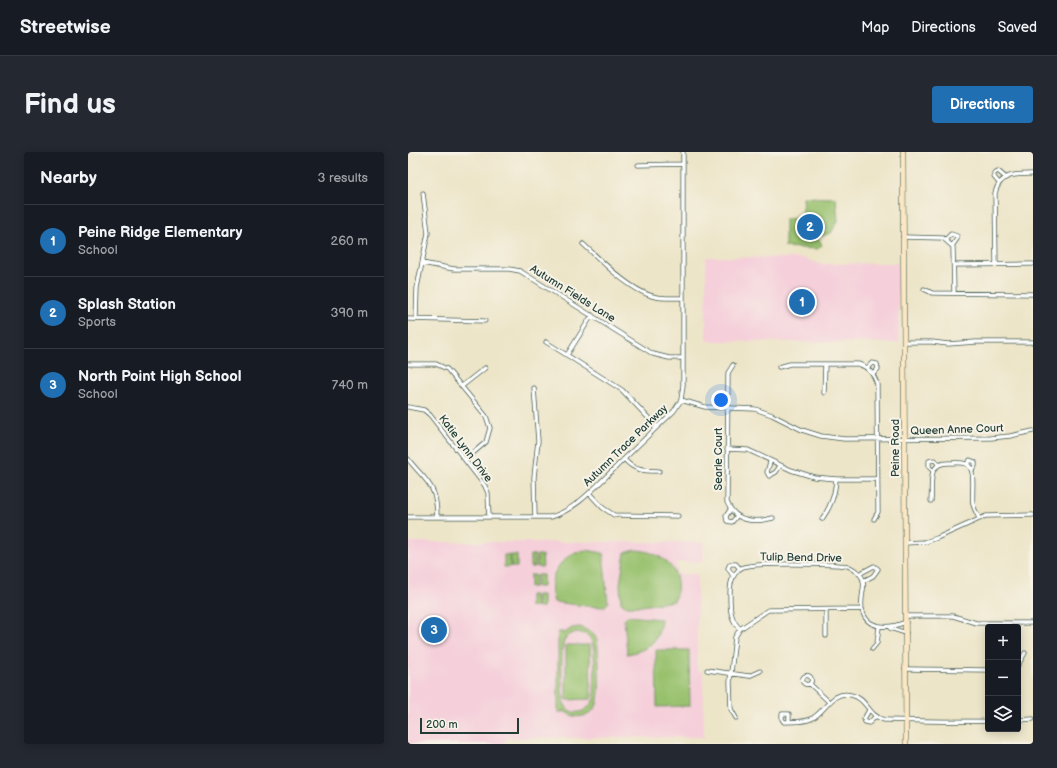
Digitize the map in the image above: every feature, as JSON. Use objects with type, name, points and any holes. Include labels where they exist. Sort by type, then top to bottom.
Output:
[{"type":"street","name":"Autumn Trace Parkway","points":[[408,516],[551,517],[561,514],[569,510],[589,493],[674,411],[681,400],[683,385],[683,152]]},
{"type":"street","name":"Peine Road","points":[[903,152],[906,744]]},
{"type":"street","points":[[638,165],[682,164]]},
{"type":"street","points":[[999,183],[994,177],[994,174],[998,172],[1005,177]]},
{"type":"street","points":[[996,264],[995,193],[999,183],[1005,177],[1013,174],[1033,174]]},
{"type":"street","points":[[416,319],[417,288],[428,233],[422,193]]},
{"type":"street","points":[[946,239],[951,234],[957,236],[957,239],[952,246]]},
{"type":"street","points":[[903,237],[946,239],[952,246],[954,293]]},
{"type":"street","points":[[583,244],[606,266],[641,291],[663,298],[683,298]]},
{"type":"street","name":"Autumn Fields Lane","points":[[422,263],[454,269],[510,269],[520,271],[653,354],[669,358],[683,358]]},
{"type":"street","points":[[954,265],[1033,264]]},
{"type":"street","points":[[924,289],[932,293],[1033,294]]},
{"type":"street","points":[[567,355],[592,315]]},
{"type":"street","points":[[408,319],[485,321]]},
{"type":"street","points":[[546,342],[622,390],[657,427]]},
{"type":"street","points":[[904,342],[932,342],[948,344],[976,342],[1033,342]]},
{"type":"street","points":[[867,368],[872,363],[877,364],[878,369],[873,374]]},
{"type":"street","points":[[408,364],[442,366],[448,369],[486,416],[490,428],[490,434],[486,442],[466,459]]},
{"type":"street","points":[[779,368],[790,364],[858,364],[867,368],[873,374],[877,384],[878,439],[878,512],[874,519]]},
{"type":"street","points":[[824,393],[825,364]]},
{"type":"street","name":"Searle Court","points":[[733,365],[728,373],[727,502],[730,510],[726,516],[727,521],[732,522],[736,516],[746,520],[763,521],[773,518]]},
{"type":"street","points":[[462,386],[485,368]]},
{"type":"street","points":[[534,388],[538,442],[534,477],[535,517]]},
{"type":"street","name":"Queen Anne Court","points":[[681,400],[696,406],[755,409],[772,415],[802,430],[821,436],[844,439],[904,440],[990,438],[1010,436],[1033,431]]},
{"type":"street","name":"Katie Lynn Drive","points":[[408,407],[424,410],[430,415],[466,459],[485,486],[488,493],[489,516]]},
{"type":"street","points":[[727,449],[748,450],[770,462],[814,477],[836,479],[878,479]]},
{"type":"street","points":[[408,459],[432,488],[435,495],[436,516]]},
{"type":"street","points":[[624,459],[635,469],[643,471],[659,471]]},
{"type":"street","points":[[933,472],[929,467],[929,461],[935,460],[938,464],[967,464],[972,470],[973,505],[979,518]]},
{"type":"street","points":[[770,462],[767,472],[769,476],[776,472],[780,466]]},
{"type":"street","points":[[931,501],[933,472],[938,464]]},
{"type":"street","points":[[822,519],[830,507],[835,495],[836,479]]},
{"type":"street","points":[[589,493],[603,508],[614,515],[678,516]]},
{"type":"street","points":[[730,510],[736,516]]},
{"type":"street","points":[[905,543],[925,542],[937,538],[979,518],[1033,515]]},
{"type":"street","name":"Tulip Bend Drive","points":[[740,629],[731,618],[730,585],[733,576],[728,568],[730,564],[736,564],[740,569],[749,565],[848,566],[859,574]]},
{"type":"street","points":[[863,581],[876,573],[878,569],[874,566],[859,574],[865,586],[862,610],[868,620],[878,627],[899,629],[906,633]]},
{"type":"street","points":[[733,576],[740,569]]},
{"type":"street","points":[[736,718],[731,709],[731,674],[735,638],[740,629],[768,610],[862,610]]},
{"type":"street","points":[[826,610],[826,636]]},
{"type":"street","points":[[906,616],[953,616],[976,623],[1033,623]]},
{"type":"street","points":[[887,627],[906,622]]},
{"type":"street","points":[[872,649],[877,643],[878,627]]},
{"type":"street","points":[[1021,660],[1025,653]]},
{"type":"street","points":[[707,670],[731,674],[752,675],[760,670]]},
{"type":"street","points":[[906,670],[985,670]]},
{"type":"street","points":[[810,684],[828,701]]},
{"type":"street","points":[[789,720],[802,722],[813,718],[823,711],[828,701],[842,694],[860,698],[875,717],[884,720],[941,720],[953,722],[985,721]]},
{"type":"street","points":[[869,710],[864,719],[865,722],[870,723],[875,717]]},
{"type":"street","points":[[1021,720],[1033,719]]},
{"type":"shaded area","points":[[706,257],[803,258],[820,264],[898,263],[899,343],[706,341]]},
{"type":"shaded area","points":[[408,542],[704,542],[703,562],[676,562],[677,574],[697,574],[697,670],[703,672],[704,737],[507,738],[504,744],[408,744]]},
{"type":"green space","points":[[803,197],[836,198],[838,221],[831,233],[818,237],[822,245],[817,249],[785,247],[785,219],[795,218],[801,214]]},
{"type":"green space","points":[[586,550],[603,553],[608,603],[604,607],[554,602],[552,584],[557,568],[569,556]]},
{"type":"green space","points":[[634,550],[653,554],[662,558],[669,564],[677,580],[677,590],[674,601],[642,606],[625,606],[621,603],[620,584],[625,553]]},
{"type":"green space","points":[[504,555],[510,555],[510,567],[504,567]]},
{"type":"green space","points":[[511,555],[517,555],[517,567],[511,567]]},
{"type":"green space","points":[[530,555],[535,555],[535,567],[530,567]]},
{"type":"green space","points":[[537,555],[542,555],[543,567],[537,567]]},
{"type":"green space","points":[[530,575],[535,575],[535,587],[530,587]]},
{"type":"green space","points":[[537,575],[543,575],[543,587],[537,587]]},
{"type":"green space","points":[[530,595],[535,595],[536,607],[530,607]]},
{"type":"green space","points":[[537,595],[543,595],[543,607],[537,607]]},
{"type":"green space","points":[[627,616],[661,619],[658,634],[652,644],[641,650],[627,654],[624,619]]},
{"type":"green space","points":[[580,627],[593,633],[597,640],[598,646],[599,683],[597,704],[594,710],[580,717],[572,716],[563,710],[563,712],[558,712],[558,632],[563,632],[563,634],[572,628]],"holes":[[[577,632],[590,638],[594,650],[595,676],[594,698],[592,703],[589,707],[580,712],[571,711],[567,708],[564,703],[562,691],[564,641],[568,636]]]},
{"type":"green space","points":[[566,645],[590,645],[591,699],[566,700]]},
{"type":"green space","points":[[656,650],[689,650],[690,706],[657,707]]},
{"type":"place","name":"Splash Station","points":[[810,227]]},
{"type":"place","name":"Peine Ridge Elementary","points":[[802,302]]},
{"type":"place","name":"North Point High School","points":[[434,630]]}]
